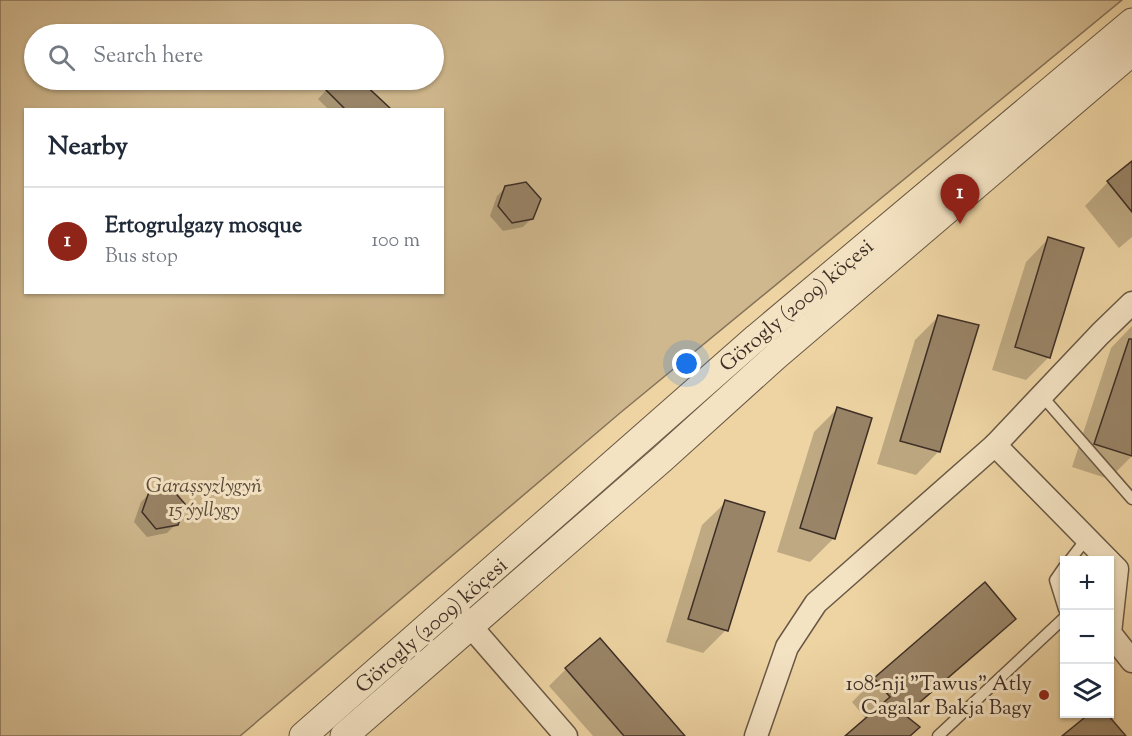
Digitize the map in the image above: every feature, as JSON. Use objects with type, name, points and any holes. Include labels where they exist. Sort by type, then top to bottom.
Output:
[{"type":"street","name":"Görogly (2009) köçesi","points":[[344,736],[462,616],[757,337],[1132,22]]},
{"type":"street","name":"Görogly (2009) köçesi","points":[[303,736],[462,616],[662,459],[775,357],[1132,52]]},
{"type":"street","points":[[756,736],[787,647],[816,603],[995,445],[1132,303]]},
{"type":"street","points":[[995,445],[1117,566],[1110,633],[1132,660]]},
{"type":"street","points":[[462,616],[562,735]]},
{"type":"lane","points":[[1042,396],[1132,499]]},
{"type":"lane","points":[[1074,556],[1087,538]]},
{"type":"lane","points":[[1060,574],[1055,580],[1060,594]]},
{"type":"lane","points":[[938,736],[1060,623]]},
{"type":"green space","name":"Garaşsyzlygyň 15 ýyllygy","points":[[0,0],[1122,0],[620,413],[240,736],[0,736]]},
{"type":"building","points":[[326,90],[371,90],[390,108],[344,108]]},
{"type":"building","points":[[1132,161],[1132,212],[1107,181]]},
{"type":"building","points":[[526,182],[541,199],[533,219],[512,223],[498,206],[505,186]]},
{"type":"building","points":[[1048,237],[1084,248],[1050,358],[1015,347]]},
{"type":"building","points":[[938,315],[979,325],[940,452],[900,441]]},
{"type":"building","points":[[1129,339],[1132,339],[1132,456],[1094,444]]},
{"type":"building","points":[[837,407],[872,418],[835,539],[800,528]]},
{"type":"building","points":[[171,488],[185,504],[178,525],[156,529],[142,512],[149,492]]},
{"type":"building","points":[[725,500],[765,512],[728,631],[688,619]]},
{"type":"building","points":[[985,582],[1016,619],[905,715],[920,727],[910,736],[845,736],[890,697],[874,678]]},
{"type":"building","points":[[600,638],[685,736],[624,736],[565,668]]},
{"type":"building","points":[[1084,718],[1110,718],[1126,736],[1062,736]]},
{"type":"place","name":"Ertogrulgazy mosque","points":[[960,224]]},
{"type":"place","name":"108-nji \"Tawus\" Atly Cagalar Bakja Bagy","points":[[1044,695]]}]
